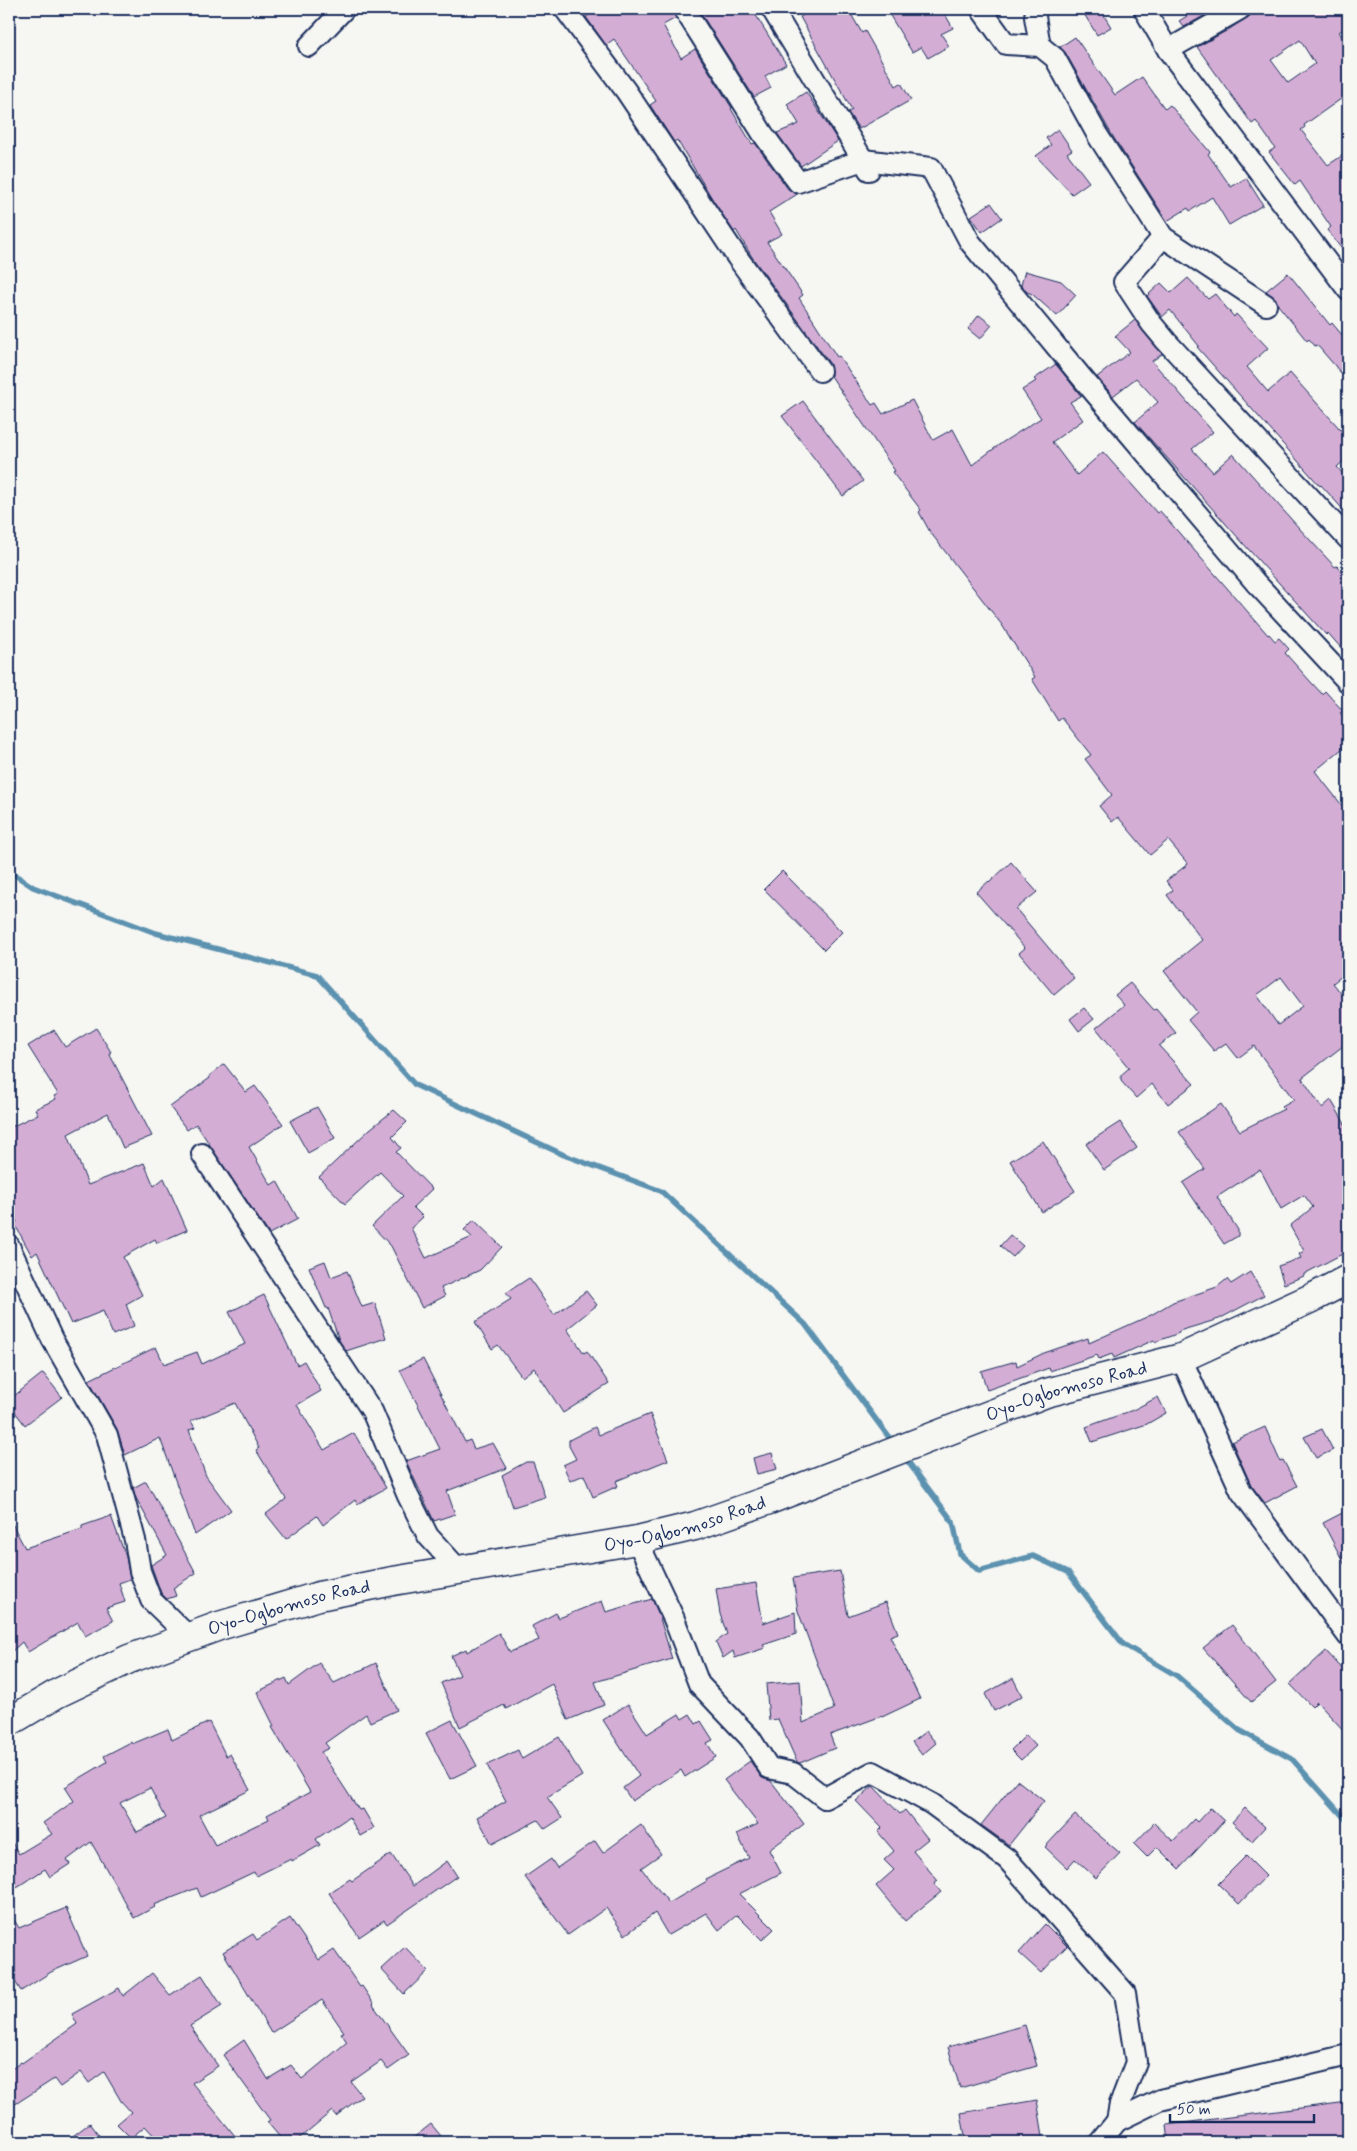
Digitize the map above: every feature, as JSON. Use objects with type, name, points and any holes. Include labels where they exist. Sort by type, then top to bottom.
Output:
[{"type":"highway","name":"Oyo-Ogbomoso Road","points":[[9,1722],[58,1693],[129,1659],[189,1637],[319,1596],[637,1540],[695,1526],[769,1500],[1046,1393],[1181,1358],[1316,1296],[1348,1279]]},
{"type":"street","points":[[309,46],[344,9]]},
{"type":"street","points":[[565,9],[626,91],[738,257],[820,371]]},
{"type":"street","points":[[684,9],[763,134],[798,182],[867,167],[931,168],[970,242],[1255,582],[1348,682]]},
{"type":"street","points":[[772,9],[867,167]]},
{"type":"street","points":[[981,9],[1006,44],[1040,46],[1055,58],[1098,136],[1163,236],[1266,305]]},
{"type":"street","points":[[1144,9],[1168,50],[1348,290]]},
{"type":"street","points":[[1168,50],[1240,9]]},
{"type":"street","points":[[1039,12],[1040,46]]},
{"type":"street","points":[[1163,236],[1124,282],[1145,315],[1166,341],[1348,539]]},
{"type":"street","points":[[202,1154],[372,1411],[408,1496],[428,1536],[459,1570]]},
{"type":"street","points":[[9,1246],[52,1339],[107,1435],[134,1540],[140,1572],[151,1600],[189,1637]]},
{"type":"street","points":[[1181,1358],[1242,1491],[1348,1636]]},
{"type":"street","points":[[637,1540],[674,1619],[699,1684],[750,1738],[769,1768],[793,1773],[825,1798],[873,1772],[932,1804],[1006,1860],[1126,1993],[1136,2062],[1120,2104],[1117,2121]]},
{"type":"street","points":[[1100,2142],[1117,2121],[1160,2100],[1348,2055]]},
{"type":"building","points":[[598,9],[672,9],[676,18],[663,25],[681,58],[695,49],[752,144],[755,143],[788,189],[794,193],[799,193],[769,212],[782,234],[767,242],[803,295],[799,298],[837,357],[839,356],[872,405],[876,403],[883,414],[912,400],[933,440],[953,429],[972,465],[1003,442],[1041,418],[1022,390],[1056,364],[1081,396],[1070,402],[1083,420],[1052,442],[1077,475],[1103,452],[1157,513],[1160,511],[1268,635],[1275,641],[1279,638],[1289,649],[1285,653],[1322,694],[1325,691],[1343,711],[1340,713],[1348,721],[1348,744],[1315,771],[1348,813],[1348,971],[1333,983],[1348,1002],[1348,1042],[1302,1078],[1322,1108],[1331,1100],[1348,1129],[1348,1251],[1304,1274],[1304,1276],[1284,1284],[1278,1266],[1301,1258],[1299,1254],[1304,1251],[1290,1226],[1313,1207],[1304,1195],[1281,1209],[1260,1169],[1217,1197],[1238,1230],[1238,1236],[1224,1244],[1183,1183],[1205,1169],[1179,1132],[1221,1104],[1240,1131],[1284,1109],[1282,1107],[1294,1100],[1254,1046],[1238,1058],[1226,1043],[1214,1051],[1188,1020],[1197,1012],[1164,971],[1202,940],[1167,895],[1173,890],[1166,881],[1188,864],[1168,840],[1150,855],[1118,817],[1112,822],[1099,806],[1112,795],[1085,759],[1091,755],[1062,718],[1058,721],[1032,679],[1035,677],[1002,625],[930,532],[919,512],[921,510],[892,472],[895,471],[831,376],[830,364],[752,257],[736,230],[734,232],[677,140],[674,142],[650,105],[656,101],[614,39],[606,45],[586,17]],"holes":[[[1281,977],[1303,1006],[1278,1025],[1257,995]]]},
{"type":"building","points":[[698,9],[752,9],[786,64],[765,76],[771,88],[754,97]]},
{"type":"building","points":[[814,9],[848,9],[862,33],[865,31],[896,86],[901,83],[911,100],[859,129],[848,112],[852,110],[800,17]]},
{"type":"building","points":[[886,9],[942,9],[953,28],[941,34],[949,46],[928,58],[921,47],[912,52]]},
{"type":"building","points":[[1081,9],[1100,9],[1111,27],[1097,35]]},
{"type":"building","points":[[1182,9],[1216,9],[1184,27],[1179,21],[1187,16]]},
{"type":"building","points":[[1260,9],[1348,9],[1348,26],[1339,32],[1348,46],[1348,94],[1304,125],[1305,127],[1301,130],[1328,165],[1348,152],[1348,257],[1327,230],[1331,227],[1300,181],[1295,185],[1269,152],[1275,148],[1256,121],[1252,124],[1197,47]],"holes":[[[1300,40],[1315,64],[1288,83],[1271,60]]]},
{"type":"building","points":[[1075,37],[1115,95],[1142,77],[1165,109],[1170,105],[1210,152],[1208,154],[1231,187],[1246,178],[1263,205],[1229,225],[1212,197],[1190,211],[1188,208],[1167,221],[1112,135],[1065,52],[1060,47]]},
{"type":"building","points":[[806,92],[838,141],[801,166],[777,133],[799,124],[787,104]]},
{"type":"building","points":[[1058,129],[1072,150],[1067,153],[1089,182],[1072,194],[1036,156],[1051,145],[1046,138]]},
{"type":"building","points":[[991,203],[1002,218],[982,232],[971,216]]},
{"type":"building","points":[[1025,271],[1061,281],[1076,295],[1057,316],[1021,285]]},
{"type":"building","points":[[1288,273],[1330,325],[1332,323],[1348,342],[1348,381],[1317,345],[1315,346],[1309,339],[1307,341],[1278,305],[1276,299],[1266,291]]},
{"type":"building","points":[[1188,278],[1208,299],[1215,294],[1234,317],[1236,314],[1268,348],[1247,367],[1268,392],[1290,373],[1348,438],[1348,457],[1337,467],[1348,480],[1348,515],[1197,347],[1199,346],[1170,310],[1162,317],[1147,296],[1161,283],[1171,293]]},
{"type":"building","points":[[979,315],[992,325],[980,339],[968,329]]},
{"type":"building","points":[[1135,320],[1162,354],[1152,361],[1213,432],[1192,449],[1213,472],[1233,454],[1335,567],[1337,566],[1348,578],[1348,656],[1328,633],[1326,635],[1135,422],[1158,402],[1136,378],[1113,396],[1097,377],[1130,352],[1115,336]]},
{"type":"building","points":[[803,401],[863,481],[843,496],[782,416]]},
{"type":"building","points":[[1011,862],[1037,892],[1016,909],[1074,978],[1054,995],[1019,953],[1025,948],[976,892],[990,882]]},
{"type":"building","points":[[782,871],[842,932],[824,950],[764,889]]},
{"type":"building","points":[[1130,983],[1154,1010],[1156,1009],[1176,1033],[1159,1046],[1194,1084],[1168,1104],[1152,1084],[1136,1098],[1121,1081],[1121,1075],[1129,1068],[1096,1028],[1124,1005],[1115,995]]},
{"type":"building","points":[[1084,1008],[1094,1019],[1079,1031],[1070,1019]]},
{"type":"building","points":[[96,1028],[111,1052],[109,1053],[152,1136],[123,1148],[108,1113],[68,1134],[88,1185],[144,1163],[154,1186],[164,1178],[187,1230],[157,1243],[155,1239],[123,1257],[142,1295],[126,1304],[134,1326],[113,1335],[103,1311],[71,1324],[37,1252],[32,1256],[14,1223],[17,1222],[9,1206],[9,1128],[38,1114],[35,1109],[56,1099],[54,1096],[58,1094],[28,1046],[54,1030],[65,1047]]},
{"type":"building","points":[[224,1064],[246,1092],[255,1086],[283,1124],[249,1147],[271,1185],[277,1181],[298,1219],[269,1234],[196,1124],[187,1130],[170,1107],[210,1078],[209,1076]]},
{"type":"building","points":[[317,1107],[335,1138],[308,1153],[290,1121]]},
{"type":"building","points":[[394,1110],[407,1122],[392,1137],[401,1148],[396,1152],[432,1189],[413,1207],[423,1217],[411,1228],[426,1258],[472,1237],[464,1230],[474,1220],[502,1247],[480,1270],[441,1288],[445,1296],[422,1308],[391,1246],[372,1226],[403,1196],[380,1172],[345,1204],[319,1177],[370,1129]]},
{"type":"building","points":[[1120,1122],[1137,1148],[1104,1170],[1086,1144]]},
{"type":"building","points":[[1043,1141],[1075,1191],[1042,1212],[1010,1161]]},
{"type":"building","points":[[1010,1235],[1023,1246],[1013,1257],[1000,1246]]},
{"type":"building","points":[[325,1261],[331,1277],[347,1271],[362,1307],[375,1303],[386,1338],[346,1351],[339,1340],[328,1308],[326,1308],[309,1267]]},
{"type":"building","points":[[1250,1272],[1264,1295],[1219,1319],[1179,1331],[1179,1333],[1155,1342],[1154,1340],[1114,1358],[1112,1354],[1099,1359],[1097,1355],[1050,1371],[1049,1368],[987,1390],[981,1371],[1016,1361],[1017,1366],[1044,1353],[1088,1338],[1089,1343],[1151,1315],[1173,1302],[1217,1287],[1227,1279],[1231,1284]]},
{"type":"building","points":[[529,1278],[554,1315],[586,1291],[597,1305],[567,1329],[584,1353],[587,1351],[609,1384],[563,1413],[534,1368],[522,1377],[498,1345],[492,1349],[475,1322],[511,1299],[506,1293]]},
{"type":"building","points":[[264,1295],[297,1365],[304,1361],[321,1391],[297,1405],[324,1450],[354,1433],[386,1488],[357,1504],[355,1500],[323,1525],[317,1516],[286,1539],[266,1514],[286,1499],[256,1450],[259,1448],[235,1403],[191,1421],[195,1428],[189,1430],[206,1476],[231,1510],[195,1535],[160,1438],[125,1455],[117,1429],[89,1380],[156,1347],[164,1364],[197,1352],[202,1364],[245,1344],[229,1312]]},
{"type":"building","points":[[423,1359],[465,1442],[470,1440],[474,1449],[493,1443],[507,1468],[447,1491],[455,1514],[434,1521],[406,1461],[440,1449],[400,1370]]},
{"type":"building","points":[[43,1373],[62,1397],[25,1425],[9,1404],[9,1400]]},
{"type":"building","points":[[1158,1397],[1166,1413],[1147,1424],[1092,1442],[1086,1427],[1133,1410]]},
{"type":"building","points":[[650,1414],[668,1460],[616,1481],[618,1486],[593,1497],[584,1475],[570,1481],[563,1465],[576,1459],[569,1446],[569,1440],[595,1427],[599,1435]]},
{"type":"building","points":[[1265,1427],[1280,1461],[1283,1460],[1297,1486],[1265,1503],[1251,1485],[1232,1442]]},
{"type":"building","points":[[1322,1429],[1333,1450],[1316,1458],[1304,1437]]},
{"type":"building","points":[[772,1453],[777,1469],[757,1474],[753,1458]]},
{"type":"building","points":[[526,1462],[533,1462],[545,1497],[513,1507],[502,1475]]},
{"type":"building","points":[[146,1481],[196,1573],[173,1588],[176,1596],[167,1599],[161,1593],[151,1565],[167,1555],[136,1498],[133,1488]]},
{"type":"building","points":[[1348,1510],[1348,1571],[1323,1523]]},
{"type":"building","points":[[111,1516],[126,1557],[130,1579],[119,1583],[125,1602],[106,1608],[113,1621],[85,1636],[78,1622],[28,1652],[22,1642],[9,1654],[9,1518],[25,1548],[82,1529],[82,1526]]},
{"type":"building","points":[[840,1571],[848,1616],[886,1602],[898,1633],[890,1636],[920,1699],[882,1717],[830,1735],[835,1748],[800,1763],[797,1762],[778,1719],[769,1720],[766,1684],[800,1681],[803,1723],[834,1709],[798,1611],[793,1578]]},
{"type":"building","points":[[756,1583],[763,1623],[795,1612],[796,1634],[763,1645],[765,1648],[735,1658],[733,1651],[723,1658],[716,1642],[727,1634],[720,1614],[716,1589]]},
{"type":"building","points":[[652,1599],[659,1615],[672,1659],[595,1682],[604,1705],[568,1720],[552,1684],[506,1709],[504,1705],[460,1727],[441,1683],[460,1675],[451,1656],[466,1649],[467,1652],[499,1633],[510,1652],[539,1640],[532,1626],[556,1613],[559,1618],[602,1601],[606,1612]]},
{"type":"building","points":[[1232,1625],[1276,1682],[1251,1702],[1203,1648]]},
{"type":"building","points":[[1326,1651],[1348,1675],[1348,1735],[1317,1702],[1312,1707],[1290,1684]]},
{"type":"building","points":[[319,1663],[334,1683],[376,1663],[397,1710],[370,1722],[366,1714],[325,1743],[329,1748],[321,1752],[359,1810],[363,1809],[374,1828],[360,1836],[349,1817],[316,1839],[320,1845],[292,1861],[291,1859],[256,1876],[254,1872],[201,1897],[197,1888],[154,1905],[155,1907],[134,1918],[91,1842],[67,1860],[70,1864],[50,1877],[45,1869],[9,1892],[9,1838],[19,1854],[52,1834],[43,1823],[74,1801],[65,1787],[107,1762],[104,1756],[131,1742],[132,1744],[168,1729],[172,1740],[209,1722],[226,1756],[230,1754],[250,1790],[199,1815],[215,1845],[269,1819],[267,1815],[310,1792],[272,1727],[274,1726],[257,1692],[286,1678],[289,1685]],"holes":[[[150,1788],[166,1818],[137,1832],[120,1803]]]},
{"type":"building","points":[[1013,1678],[1022,1696],[994,1711],[985,1694]]},
{"type":"building","points":[[628,1704],[647,1734],[679,1714],[682,1719],[690,1714],[696,1724],[701,1721],[713,1740],[707,1743],[716,1757],[685,1777],[681,1770],[632,1801],[623,1788],[639,1776],[603,1720]]},
{"type":"building","points":[[452,1720],[477,1766],[450,1779],[426,1733]]},
{"type":"building","points":[[926,1731],[936,1743],[922,1755],[912,1742]]},
{"type":"building","points":[[1026,1735],[1036,1746],[1021,1760],[1011,1750]]},
{"type":"building","points":[[559,1737],[582,1776],[547,1797],[562,1818],[545,1829],[538,1820],[492,1844],[477,1817],[506,1801],[487,1765],[518,1750],[522,1759]]},
{"type":"building","points":[[750,1761],[762,1778],[771,1781],[804,1824],[769,1850],[781,1873],[739,1894],[774,1929],[762,1940],[737,1915],[719,1930],[706,1913],[668,1935],[655,1913],[625,1935],[606,1908],[568,1935],[525,1877],[551,1859],[557,1868],[595,1841],[603,1853],[641,1825],[661,1854],[641,1868],[669,1903],[707,1881],[706,1879],[749,1858],[737,1834],[758,1824],[724,1780]]},
{"type":"building","points":[[1017,1780],[1044,1801],[1009,1845],[981,1825]]},
{"type":"building","points":[[873,1786],[900,1814],[905,1810],[928,1839],[913,1851],[938,1881],[934,1884],[941,1892],[905,1921],[876,1886],[894,1870],[884,1860],[894,1851],[878,1832],[882,1828],[856,1801]]},
{"type":"building","points":[[1210,1808],[1224,1821],[1179,1869],[1157,1847],[1147,1857],[1134,1844],[1154,1823],[1173,1841],[1194,1819],[1197,1822]]},
{"type":"building","points":[[1245,1808],[1265,1827],[1252,1841],[1232,1822]]},
{"type":"building","points":[[1075,1815],[1120,1853],[1096,1878],[1075,1859],[1067,1868],[1045,1847]]},
{"type":"building","points":[[391,1854],[413,1886],[447,1861],[457,1876],[387,1924],[384,1920],[359,1937],[329,1893],[350,1879],[352,1881]]},
{"type":"building","points":[[1246,1856],[1266,1876],[1239,1904],[1218,1884]]},
{"type":"building","points":[[66,1908],[87,1956],[51,1972],[21,1991],[9,1972],[9,1911],[19,1928]]},
{"type":"building","points":[[290,1918],[319,1960],[334,1950],[360,1987],[362,1986],[373,2005],[409,2055],[388,2070],[381,2061],[351,2082],[362,2096],[336,2116],[332,2111],[295,2142],[284,2142],[267,2122],[270,2120],[223,2055],[244,2040],[268,2079],[291,2065],[302,2079],[347,2042],[341,2033],[344,2032],[322,2000],[271,2033],[223,1952],[253,1934],[257,1940]]},
{"type":"building","points":[[1045,1924],[1067,1946],[1041,1973],[1019,1953]]},
{"type":"building","points":[[405,1947],[428,1971],[404,1994],[381,1969]]},
{"type":"building","points":[[152,1973],[170,1995],[202,1975],[222,2006],[190,2026],[218,2066],[192,2083],[240,2142],[160,2142],[145,2126],[131,2138],[117,2124],[131,2112],[121,2101],[104,2072],[89,2083],[81,2072],[60,2087],[54,2079],[17,2103],[9,2091],[9,2071],[77,2024],[72,2014],[119,1988],[123,1996]]},
{"type":"building","points":[[1025,2025],[1037,2066],[960,2088],[948,2047]]},
{"type":"building","points":[[1037,2100],[1044,2142],[966,2142],[961,2113]]},
{"type":"building","points":[[1348,2102],[1348,2139],[1327,2142],[1169,2142],[1167,2125]]},
{"type":"building","points":[[90,2123],[104,2142],[65,2142]]},
{"type":"building","points":[[431,2124],[446,2142],[408,2142]]},
{"type":"waterway","points":[[9,871],[33,887],[156,933],[317,975],[415,1085],[564,1155],[661,1191],[805,1324],[894,1444]]},
{"type":"waterway","points":[[903,1455],[953,1522],[960,1554],[979,1571],[1033,1556],[1068,1572],[1123,1644],[1177,1676],[1239,1730],[1292,1759],[1348,1822]]}]
